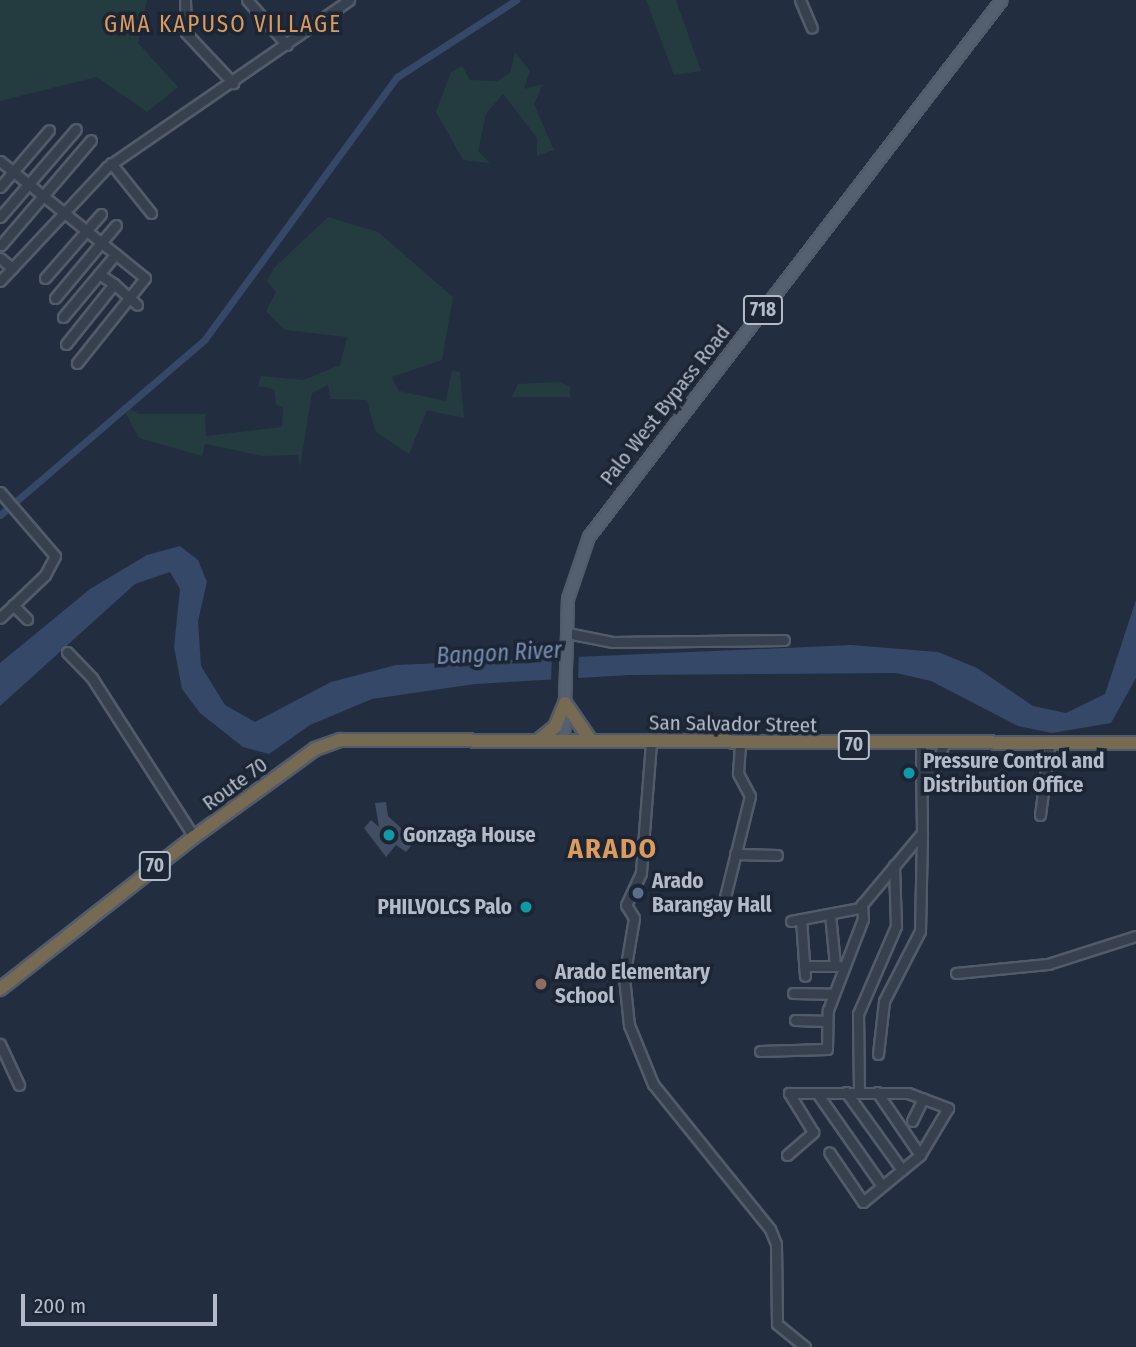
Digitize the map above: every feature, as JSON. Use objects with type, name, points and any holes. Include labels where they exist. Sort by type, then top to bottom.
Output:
[{"type":"highway","points":[[539,740],[555,727],[565,697]]},
{"type":"highway","points":[[565,697],[591,741]]},
{"type":"highway","name":"Route 70","points":[[0,989],[194,837],[315,749],[340,740],[539,740]]},
{"type":"highway","name":"San Salvador Street","points":[[539,740],[1049,747],[1136,743]]},
{"type":"main road","name":"Palo West Bypass Road","points":[[564,741],[567,636],[575,565],[589,537],[1002,0]]},
{"type":"street","points":[[186,0],[186,33],[233,83]]},
{"type":"street","points":[[247,0],[287,45]]},
{"type":"street","points":[[0,281],[111,163],[233,83],[349,0]]},
{"type":"street","points":[[800,0],[812,28]]},
{"type":"street","points":[[0,217],[76,129]]},
{"type":"street","points":[[0,187],[49,130]]},
{"type":"street","points":[[1,245],[91,140]]},
{"type":"street","points":[[0,161],[46,195],[145,278],[133,301],[77,363]]},
{"type":"street","points":[[111,163],[151,213]]},
{"type":"street","points":[[45,278],[101,214]]},
{"type":"street","points":[[55,298],[116,225]]},
{"type":"street","points":[[63,317],[116,254]]},
{"type":"street","points":[[0,258],[12,268]]},
{"type":"street","points":[[99,274],[133,301]]},
{"type":"street","points":[[66,345],[114,285]]},
{"type":"street","points":[[0,492],[55,556],[0,618]]},
{"type":"street","points":[[13,605],[27,619]]},
{"type":"street","points":[[567,636],[613,642],[784,640]]},
{"type":"street","points":[[67,652],[92,678],[194,837]]},
{"type":"street","points":[[651,742],[641,873],[626,905],[634,918],[624,977],[629,1026],[653,1084],[770,1229],[776,1244],[777,1324],[805,1347]]},
{"type":"street","points":[[724,901],[750,796],[738,773],[740,743]]},
{"type":"street","points":[[878,1054],[884,1001],[920,931],[921,746]]},
{"type":"street","points":[[921,781],[935,768],[943,746]]},
{"type":"street","points":[[1040,815],[1049,747]]},
{"type":"street","points":[[790,921],[831,914],[862,904],[922,833]]},
{"type":"street","points":[[736,854],[778,855]]},
{"type":"street","points":[[859,1092],[858,1014],[897,926],[894,865]]},
{"type":"street","points":[[760,1051],[827,1049],[827,1021],[832,994],[840,966],[863,919],[862,904]]},
{"type":"street","points":[[831,914],[840,966]]},
{"type":"street","points":[[801,919],[804,971],[840,966]]},
{"type":"street","points":[[956,973],[1048,964],[1136,936]]},
{"type":"street","points":[[793,993],[832,994]]},
{"type":"street","points":[[795,1020],[827,1021]]},
{"type":"street","points":[[0,1044],[19,1085]]},
{"type":"street","points":[[846,1092],[902,1170]]},
{"type":"street","points":[[877,1092],[920,1154]]},
{"type":"street","points":[[902,1092],[917,1110]]},
{"type":"street","points":[[787,1155],[813,1132],[789,1093],[902,1092],[948,1108],[920,1154],[863,1202],[829,1152]]},
{"type":"street","points":[[817,1093],[882,1186]]},
{"type":"street","points":[[912,1121],[923,1098]]},
{"type":"green space","points":[[0,0],[147,0],[138,43],[178,87],[147,112],[97,77],[0,101]]},
{"type":"green space","points":[[646,0],[676,0],[701,71],[674,75]]},
{"type":"green space","points":[[515,52],[530,71],[524,89],[543,84],[534,104],[554,150],[537,156],[537,138],[503,94],[486,114],[478,151],[490,163],[463,160],[436,112],[451,72],[462,66],[470,80],[497,81],[510,73]]},
{"type":"green space","points":[[328,217],[378,232],[453,297],[442,360],[392,377],[399,391],[446,401],[452,370],[460,372],[464,418],[427,410],[409,454],[375,431],[367,400],[330,399],[328,385],[312,393],[300,467],[298,455],[263,456],[205,444],[202,456],[139,438],[121,404],[139,414],[205,414],[206,436],[282,427],[283,407],[276,405],[274,389],[258,386],[261,376],[303,380],[340,365],[347,337],[285,330],[266,311],[276,292],[267,281],[274,268]]},
{"type":"green space","points":[[560,382],[570,387],[570,397],[512,397],[518,384]]},
{"type":"water","points":[[180,546],[198,560],[207,582],[198,621],[201,666],[225,705],[255,722],[331,682],[396,665],[851,645],[938,652],[977,668],[1033,706],[1066,713],[1105,694],[1136,600],[1136,678],[1111,723],[1052,733],[1018,726],[931,681],[896,673],[630,675],[475,684],[372,699],[310,725],[269,754],[243,747],[200,713],[182,689],[174,647],[180,589],[170,572],[135,584],[0,706],[0,663],[90,589],[147,555]]},
{"type":"pier","points":[[579,650],[578,681],[551,683],[552,652]]},
{"type":"building","name":"Gonzaga House","points":[[386,802],[388,816],[415,841],[406,852],[396,845],[386,857],[364,828],[371,820],[379,827],[375,803]]},
{"type":"waterway","points":[[0,515],[205,339],[397,77],[516,0]]},
{"type":"place","name":"Pressure Control and Distribution Office","points":[[909,773]]},
{"type":"place","name":"Gonzaga House","points":[[389,835]]},
{"type":"place","name":"Arado Barangay Hall","points":[[638,893]]},
{"type":"place","name":"PHILVOLCS Palo","points":[[526,907]]},
{"type":"place","name":"Arado Elementary School","points":[[541,984]]},
{"type":"district","name":"GMA KAPUSO VILLAGE","points":[[223,24]]},
{"type":"district","name":"ARADO","points":[[613,849]]},
{"type":"water label","name":"Bangon River","points":[[499,653]]}]
